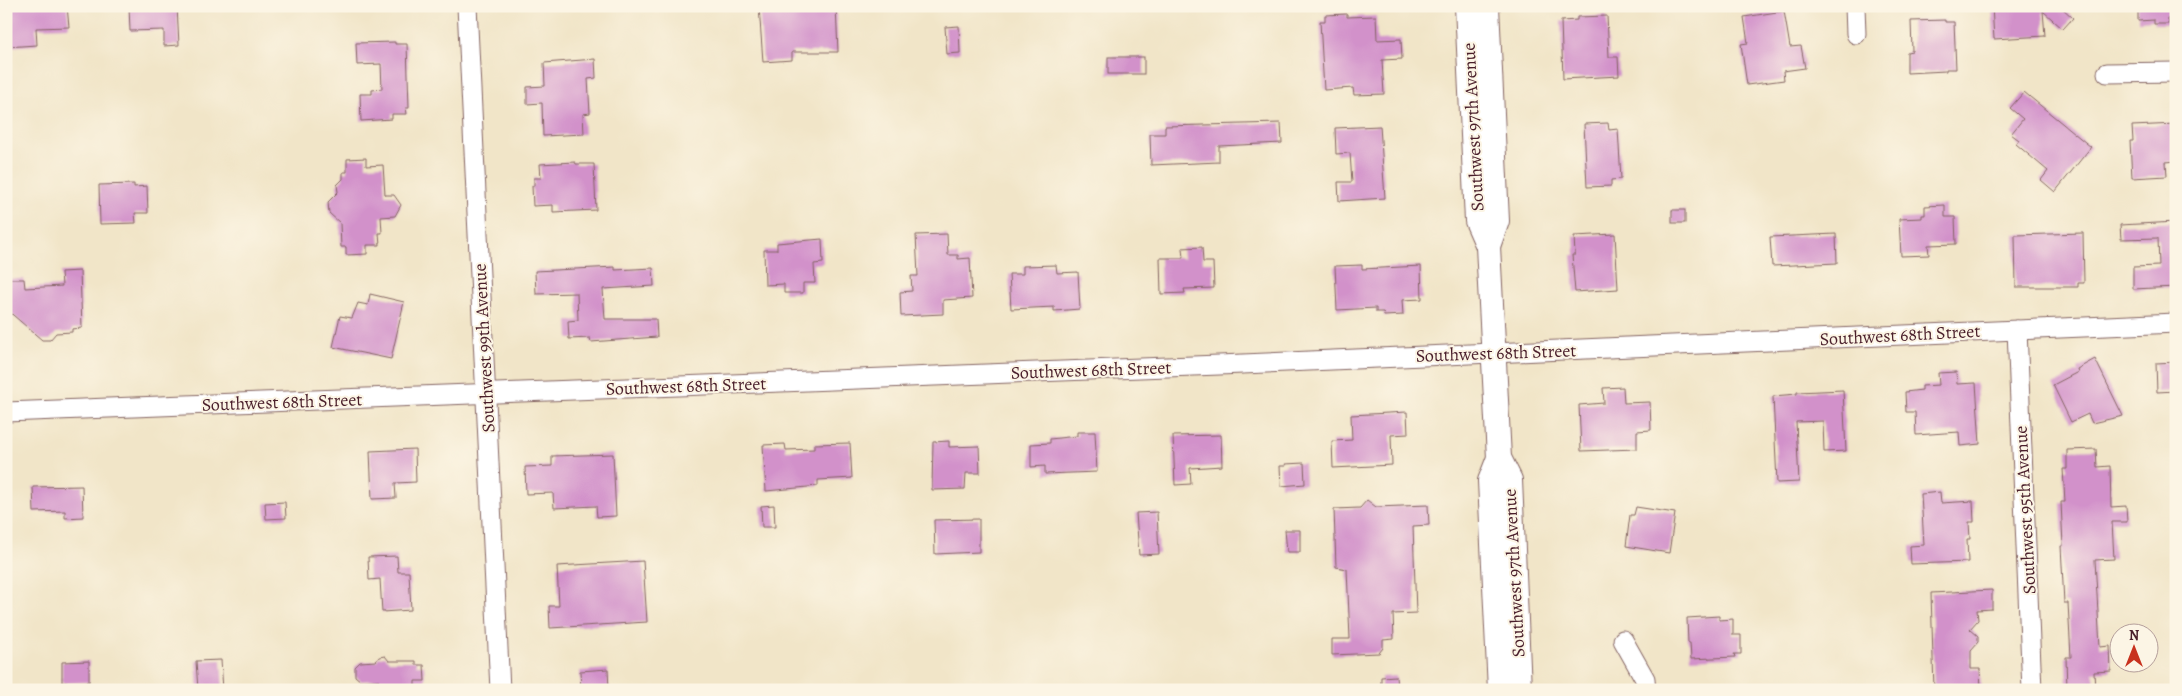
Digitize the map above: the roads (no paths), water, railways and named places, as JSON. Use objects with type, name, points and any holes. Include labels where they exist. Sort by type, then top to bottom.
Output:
[{"type":"street","name":"Southwest 99th Avenue","points":[[467,6],[500,690]]},
{"type":"street","name":"Southwest 97th Avenue","points":[[1467,6],[1477,221],[1488,246],[1500,458],[1510,480],[1519,690]]},
{"type":"street","name":"Southwest 97th Avenue","points":[[1487,6],[1497,221],[1488,246]]},
{"type":"street","points":[[1855,6],[1856,34]]},
{"type":"street","points":[[2107,73],[2176,72]]},
{"type":"street","name":"Southwest 68th Street","points":[[6,412],[486,395],[2176,323]]},
{"type":"street","name":"Southwest 95th Avenue","points":[[2017,330],[2032,690]]},
{"type":"street","name":"Southwest 97th Avenue","points":[[1500,458],[1490,481],[1500,690]]},
{"type":"street","points":[[1623,640],[1645,679],[1646,690]]}]
